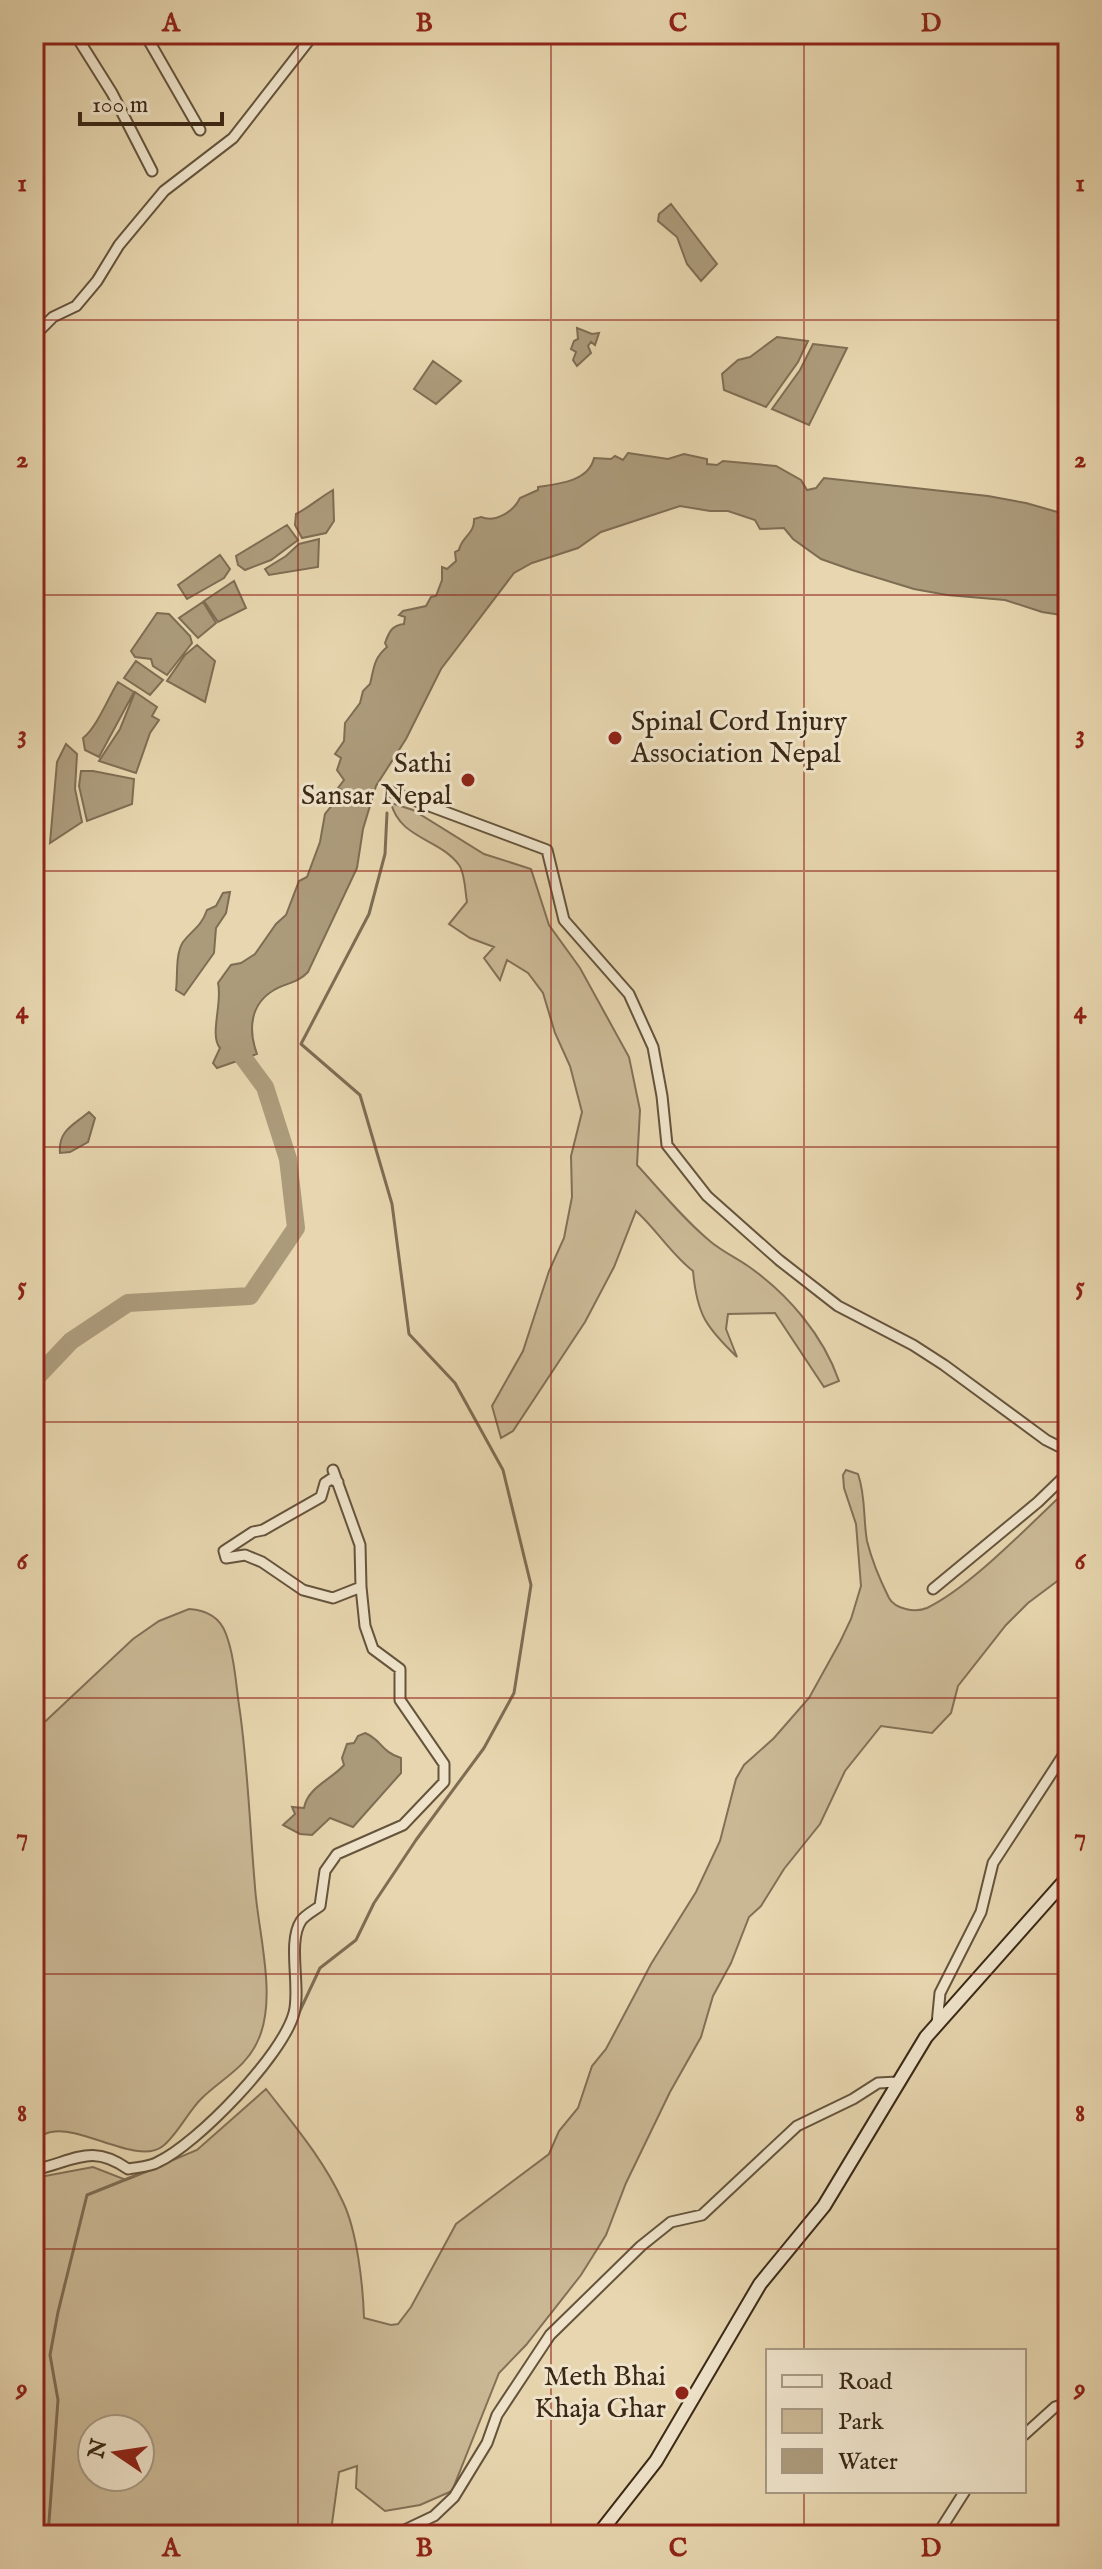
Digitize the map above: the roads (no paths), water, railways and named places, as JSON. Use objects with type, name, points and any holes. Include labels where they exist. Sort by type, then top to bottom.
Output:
[{"type":"main road","points":[[598,2535],[656,2461],[760,2284],[824,2206],[898,2082],[937,2024],[1068,1877]]},
{"type":"street","points":[[75,34],[112,93],[152,171]]},
{"type":"street","points":[[145,34],[200,130]]},
{"type":"street","points":[[34,336],[53,317],[76,306],[97,281],[119,245],[164,191],[233,138],[314,34]]},
{"type":"street","points":[[392,792],[547,850],[564,920],[629,994],[653,1047],[667,1145],[707,1196],[779,1260],[838,1306],[913,1345],[1046,1440],[1068,1451]]},
{"type":"street","points":[[34,2170],[91,2154],[110,2156],[128,2169],[157,2164],[186,2145],[252,2082],[279,2044],[294,2013],[295,1943],[300,1922],[320,1906],[325,1871],[337,1854],[403,1825],[444,1782],[444,1764],[400,1700],[400,1669],[373,1649],[365,1626],[360,1545],[333,1470]]},
{"type":"street","points":[[933,1589],[1038,1502],[1068,1473]]},
{"type":"street","points":[[338,1482],[331,1479],[325,1483],[321,1497],[263,1530],[253,1532],[224,1551],[226,1558],[245,1555],[262,1562],[303,1590],[333,1598],[361,1587]]},
{"type":"street","points":[[937,2024],[940,1993],[981,1912],[993,1863],[1068,1748]]},
{"type":"street","points":[[394,2535],[434,2516],[454,2497],[487,2443],[497,2415],[550,2335],[641,2246],[671,2222],[702,2215],[797,2126],[853,2099],[878,2083],[898,2082]]},
{"type":"street","points":[[1026,2433],[1055,2407],[1068,2403]]},
{"type":"street","points":[[937,2535],[964,2493]]},
{"type":"water","points":[[671,204],[717,264],[701,281],[687,264],[677,237],[658,221],[659,214]]},
{"type":"water","points":[[577,328],[592,334],[599,333],[595,345],[591,342],[588,346],[591,353],[577,366],[573,360],[576,352],[571,349],[578,339]]},
{"type":"water","points":[[777,337],[808,341],[798,362],[766,407],[724,390],[722,374],[738,360],[750,357]]},
{"type":"water","points":[[813,344],[847,348],[809,425],[772,409],[800,370]]},
{"type":"water","points":[[433,361],[461,381],[436,404],[414,389]]},
{"type":"water","points":[[628,453],[668,459],[684,454],[707,459],[707,464],[717,465],[723,461],[776,466],[801,480],[807,490],[816,488],[824,478],[988,496],[1068,515],[1068,616],[1042,612],[1005,600],[914,589],[821,559],[793,539],[784,528],[760,529],[755,520],[728,511],[680,506],[601,532],[578,548],[532,563],[514,573],[441,669],[406,739],[376,786],[363,829],[357,868],[308,972],[266,996],[256,1010],[252,1036],[257,1054],[217,1068],[213,1063],[220,1048],[216,1035],[218,983],[231,965],[255,954],[286,915],[299,881],[307,877],[320,842],[325,814],[333,804],[333,798],[342,793],[338,788],[344,780],[337,770],[341,758],[335,754],[344,741],[345,723],[370,684],[377,660],[387,647],[385,643],[390,632],[404,624],[405,617],[399,615],[403,611],[426,606],[431,597],[436,596],[442,580],[442,567],[447,569],[456,561],[455,552],[472,528],[474,519],[498,517],[538,487],[564,483],[580,476],[591,466],[594,458],[611,459],[615,456],[623,460]]},
{"type":"water","points":[[333,490],[334,521],[326,533],[302,538],[295,525],[296,514]]},
{"type":"water","points":[[287,525],[298,540],[271,560],[245,570],[238,565],[236,556]]},
{"type":"water","points":[[319,539],[318,567],[269,575],[265,569],[299,544]]},
{"type":"water","points":[[220,555],[230,569],[224,578],[187,599],[178,585]]},
{"type":"water","points":[[234,581],[246,608],[218,622],[204,601]]},
{"type":"water","points":[[203,602],[216,623],[198,638],[179,618]]},
{"type":"water","points":[[157,613],[169,614],[190,636],[192,643],[167,675],[153,666],[151,659],[135,657],[131,651]]},
{"type":"water","points":[[197,645],[215,661],[205,702],[167,681],[185,655]]},
{"type":"water","points":[[136,661],[163,680],[150,695],[124,678]]},
{"type":"water","points":[[118,682],[134,692],[99,757],[85,750],[83,738],[98,720]]},
{"type":"water","points":[[135,692],[157,707],[152,716],[159,720],[150,733],[136,773],[99,761],[120,729]]},
{"type":"water","points":[[66,744],[77,754],[75,789],[82,822],[50,843],[57,762]]},
{"type":"water","points":[[81,771],[134,779],[132,804],[87,821],[79,786]]},
{"type":"water","points":[[230,892],[226,913],[216,928],[214,953],[184,995],[176,990],[180,947],[207,910],[216,906],[223,893]]},
{"type":"water","points":[[89,1112],[95,1118],[88,1142],[70,1152],[60,1153],[64,1133]]},
{"type":"water","points":[[365,1733],[401,1758],[401,1773],[353,1827],[330,1818],[312,1835],[300,1834],[283,1825],[295,1814],[292,1807],[304,1808],[315,1789],[344,1765],[342,1758],[347,1744],[354,1743],[358,1736]]},
{"type":"waterway","points":[[297,2017],[320,1968],[356,1940],[374,1903],[484,1748],[514,1693],[531,1585],[503,1470],[455,1383],[409,1334],[392,1204],[360,1095],[301,1044],[369,914],[385,854],[387,813]]},
{"type":"waterway","points":[[34,1380],[71,1341],[128,1303],[250,1296],[296,1228],[288,1159],[265,1087],[231,1041]]},
{"type":"waterway","points":[[48,2535],[58,2400],[50,2355],[87,2195],[157,2167]]},
{"type":"place","name":"Spinal Cord Injury Association Nepal","points":[[615,738]]},
{"type":"place","name":"Sathi Sansar Nepal","points":[[468,780]]},
{"type":"place","name":"Meth Bhai Khaja Ghar","points":[[682,2393]]}]
